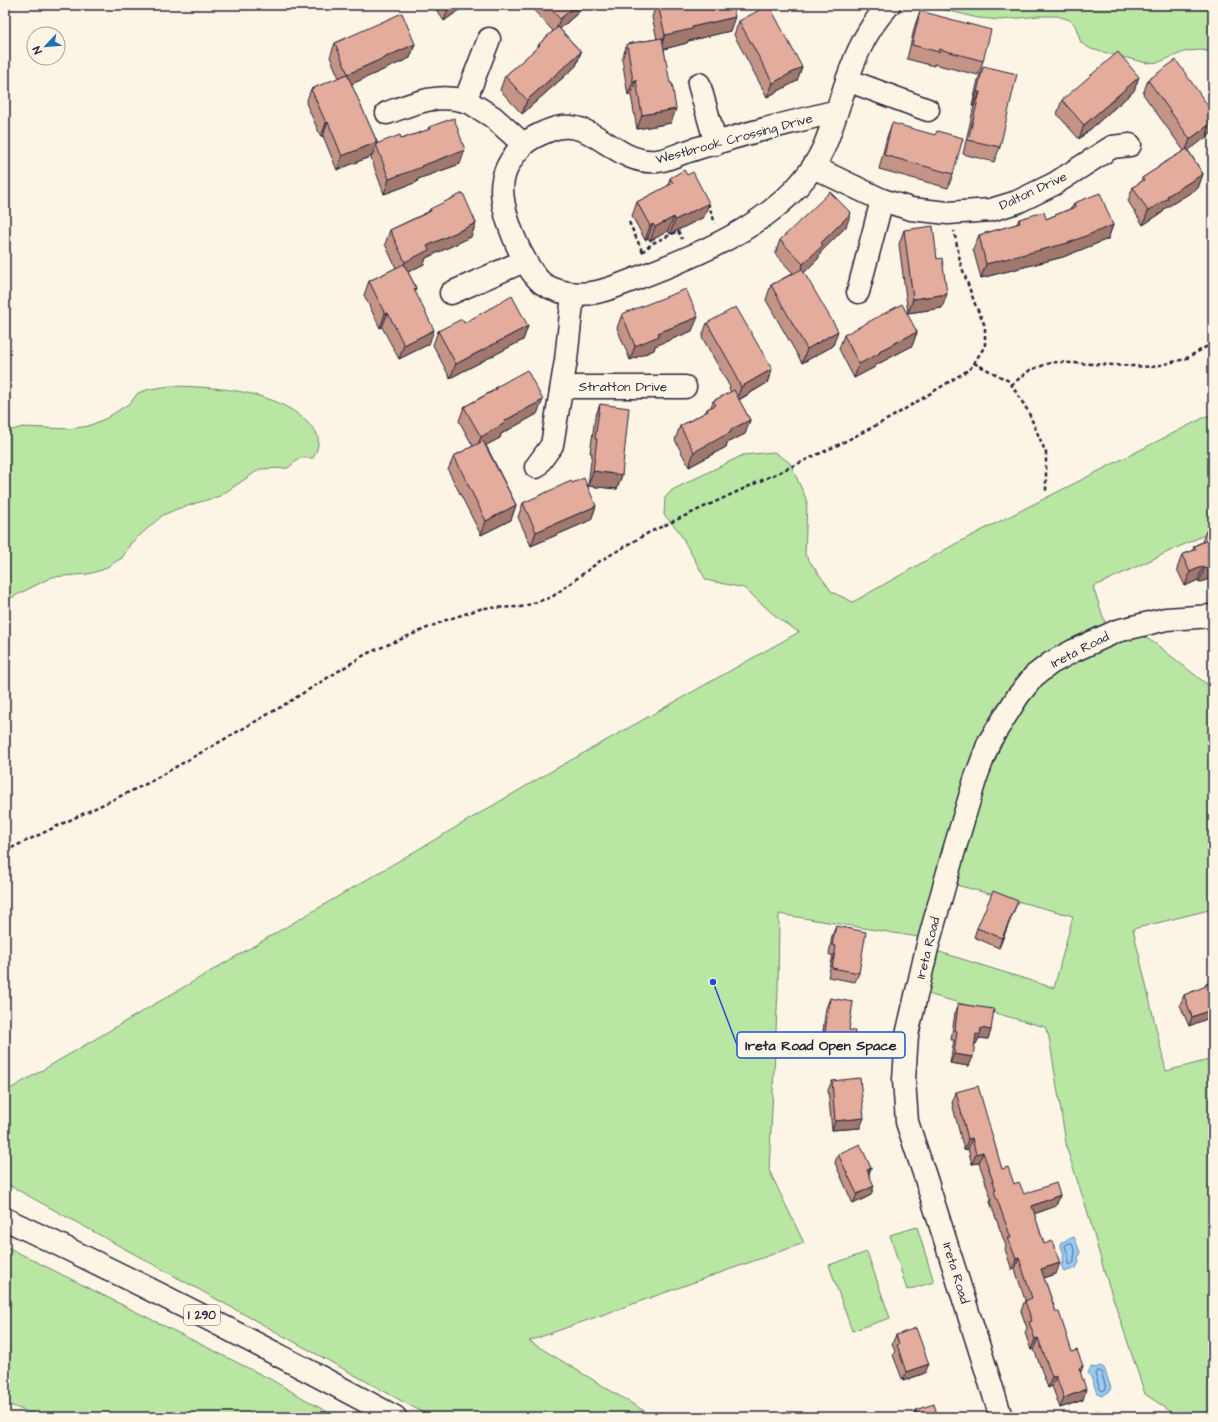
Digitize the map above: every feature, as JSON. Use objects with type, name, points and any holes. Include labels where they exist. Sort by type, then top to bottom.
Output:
[{"type":"main road","name":"Westbrook Crossing Drive","points":[[837,111],[689,151],[666,160],[654,162],[633,158],[620,153],[594,135],[578,128],[561,127],[541,134],[523,144],[507,168],[502,181],[502,193],[513,237],[524,261],[532,273],[548,288],[572,294],[588,294],[609,289],[651,273],[733,236],[760,219],[783,200],[813,167],[824,147],[837,111],[854,60],[866,36],[889,5]]},
{"type":"main road","points":[[466,101],[489,39]]},
{"type":"main road","points":[[847,80],[928,110]]},
{"type":"main road","points":[[699,84],[716,144]]},
{"type":"main road","points":[[387,112],[438,98],[453,98],[466,101],[493,116],[523,144]]},
{"type":"main road","name":"Dalton Drive","points":[[813,167],[882,200],[911,209],[953,213],[991,210],[1017,202],[1054,184],[1112,147],[1130,145]]},
{"type":"main road","points":[[858,292],[882,200]]},
{"type":"main road","points":[[451,293],[524,261]]},
{"type":"main road","name":"Stratton Drive","points":[[536,467],[552,445],[562,387],[572,294]]},
{"type":"main road","name":"Stratton Drive","points":[[562,387],[685,387]]},
{"type":"main road","name":"Ireta Road","points":[[1001,1417],[930,1190],[907,1122],[904,1080],[907,1035],[927,948],[975,780],[989,742],[1018,696],[1034,676],[1051,663],[1073,651],[1117,631],[1166,619],[1213,616]]},
{"type":"main road","name":"I 290","points":[[5,1219],[87,1257],[264,1346],[395,1417]]},
{"type":"path","points":[[706,198],[716,225]]},
{"type":"path","points":[[5,851],[146,784],[279,708],[366,654],[446,620],[483,608],[521,606],[552,597],[600,562],[648,533],[838,445],[892,417],[970,369],[985,346],[985,326],[975,304],[961,265],[955,235],[953,213]]},
{"type":"path","points":[[629,222],[645,257]]},
{"type":"path","points":[[642,252],[653,243],[678,231]]},
{"type":"path","points":[[1011,385],[1030,370],[1053,362],[1152,367],[1185,359],[1213,343]]},
{"type":"path","points":[[974,363],[1009,381],[1028,412],[1046,453],[1046,493]]},
{"type":"green space","points":[[931,5],[1213,5],[1213,52],[1201,50],[1187,51],[1159,62],[1147,63],[1091,49],[1081,43],[1075,25],[1070,20],[1057,16],[1039,16],[1001,20],[978,18]]},
{"type":"green space","points":[[170,386],[224,389],[243,392],[279,403],[294,412],[308,423],[315,431],[318,442],[313,458],[300,458],[288,468],[260,469],[220,496],[177,509],[163,515],[131,543],[122,558],[102,570],[88,574],[52,577],[5,601],[5,432],[23,427],[70,429],[88,426],[105,419],[130,403],[138,393],[150,389]]},
{"type":"green space","points":[[1213,413],[1213,531],[1093,587],[1109,634],[1130,627],[1157,645],[1213,689],[1213,909],[1133,929],[1166,1071],[1213,1059],[1213,1417],[1179,1417],[1145,1394],[1105,1274],[1087,1210],[1067,1149],[1049,1037],[1045,1027],[917,991],[927,948],[1054,988],[1073,916],[945,882],[930,939],[779,914],[778,990],[769,1170],[804,1243],[529,1341],[654,1417],[431,1417],[5,1183],[5,1092],[550,772],[799,632],[780,620],[744,588],[706,580],[678,530],[664,515],[665,498],[672,490],[743,455],[774,452],[790,463],[807,501],[805,555],[832,592],[853,602],[957,543]]},
{"type":"green space","points":[[917,1227],[934,1282],[907,1290],[890,1235]]},
{"type":"green space","points":[[5,1246],[270,1379],[336,1417],[41,1417],[5,1403]]},
{"type":"green space","points":[[867,1252],[890,1318],[852,1331],[829,1265]]},
{"type":"water","points":[[1074,1237],[1080,1252],[1078,1258],[1079,1262],[1076,1268],[1064,1272],[1061,1264],[1064,1263],[1064,1255],[1060,1243]]},
{"type":"water","points":[[1100,1366],[1104,1368],[1111,1388],[1109,1392],[1101,1396],[1097,1393],[1088,1373],[1091,1367],[1096,1368]]},
{"type":"building","points":[[547,5],[576,5],[560,19]]},
{"type":"building","points":[[658,5],[732,5],[735,17],[665,35]]},
{"type":"building","points":[[769,5],[802,67],[773,83],[739,21]]},
{"type":"building","points":[[920,11],[991,30],[983,61],[939,49],[939,52],[912,45]]},
{"type":"building","points":[[402,13],[415,44],[348,74],[335,43]]},
{"type":"building","points":[[558,27],[581,52],[527,100],[505,76]]},
{"type":"building","points":[[662,38],[676,109],[642,115],[636,80],[633,81],[627,44]]},
{"type":"building","points":[[1118,52],[1139,77],[1084,125],[1062,100]]},
{"type":"building","points":[[1176,60],[1213,113],[1213,122],[1190,139],[1148,80]]},
{"type":"building","points":[[983,66],[1017,74],[1000,147],[968,140],[980,92],[977,92]]},
{"type":"building","points":[[347,74],[377,142],[342,156],[328,122],[326,123],[311,89]]},
{"type":"building","points":[[454,118],[465,150],[389,179],[376,144],[400,135],[401,139],[430,129],[429,127]]},
{"type":"building","points":[[892,123],[935,135],[937,131],[963,138],[953,174],[884,155]]},
{"type":"building","points":[[1187,149],[1203,174],[1167,196],[1168,198],[1148,211],[1133,187],[1144,180],[1142,178],[1159,166]]},
{"type":"building","points":[[684,170],[687,175],[693,172],[709,203],[675,220],[674,217],[655,227],[653,224],[650,226],[637,202],[673,183],[670,178]]},
{"type":"building","points":[[830,192],[851,213],[821,243],[823,245],[803,264],[780,240]]},
{"type":"building","points":[[463,193],[476,223],[427,246],[429,250],[405,262],[390,230],[431,211],[430,209]]},
{"type":"building","points":[[1100,193],[1113,225],[1068,243],[986,264],[979,235],[1020,223],[1019,219],[1044,212],[1046,219],[1075,207],[1074,203]]},
{"type":"building","points":[[933,226],[937,259],[942,258],[947,294],[913,299],[904,230]]},
{"type":"building","points":[[404,264],[416,288],[414,289],[434,330],[404,345],[388,313],[385,314],[369,281]]},
{"type":"building","points":[[802,269],[838,331],[807,349],[771,285]]},
{"type":"building","points":[[686,289],[698,317],[658,333],[659,336],[635,346],[622,314]]},
{"type":"building","points":[[512,296],[528,326],[456,364],[438,331],[462,319],[464,323]]},
{"type":"building","points":[[902,304],[917,332],[879,351],[880,353],[859,364],[844,335]]},
{"type":"building","points":[[736,307],[772,369],[741,387],[735,375],[736,374],[707,323]]},
{"type":"building","points":[[527,370],[543,400],[504,421],[505,423],[481,437],[464,407]]},
{"type":"building","points":[[734,390],[750,420],[730,430],[731,432],[694,452],[680,426],[708,411],[707,409],[716,405],[713,401]]},
{"type":"building","points":[[600,404],[629,408],[622,475],[593,471],[597,439],[595,439]]},
{"type":"building","points":[[483,441],[516,505],[486,521],[454,456]]},
{"type":"building","points":[[584,478],[596,506],[536,532],[523,503],[571,481],[572,483]]},
{"type":"building","points":[[1213,528],[1213,565],[1204,569],[1203,566],[1190,572],[1182,555],[1196,549],[1194,546],[1210,539],[1206,531]]},
{"type":"building","points":[[993,891],[1018,901],[1002,938],[977,928]]},
{"type":"building","points":[[836,926],[866,932],[859,973],[832,968],[836,946],[832,945]]},
{"type":"building","points":[[1213,981],[1213,1009],[1192,1017],[1184,995],[1206,986],[1206,984]]},
{"type":"building","points":[[830,998],[853,1002],[849,1030],[855,1031],[852,1049],[823,1045]]},
{"type":"building","points":[[958,1004],[994,1009],[991,1030],[981,1028],[980,1035],[976,1034],[973,1057],[954,1054]]},
{"type":"building","points":[[860,1078],[864,1118],[835,1121],[832,1081]]},
{"type":"building","points":[[978,1086],[1002,1169],[1008,1167],[1014,1184],[1019,1182],[1024,1194],[1056,1183],[1060,1195],[1032,1206],[1044,1244],[1052,1241],[1060,1263],[1041,1269],[1056,1312],[1059,1312],[1072,1352],[1077,1350],[1083,1366],[1079,1368],[1086,1389],[1064,1398],[1056,1376],[1052,1377],[1038,1338],[1035,1339],[1029,1322],[1032,1321],[1025,1301],[1032,1298],[1019,1258],[1016,1259],[1008,1238],[1011,1238],[994,1191],[996,1190],[983,1152],[976,1154],[972,1138],[968,1139],[956,1092]]},
{"type":"building","points":[[860,1144],[871,1168],[867,1170],[874,1186],[857,1194],[838,1154]]},
{"type":"building","points":[[916,1328],[929,1364],[906,1372],[897,1345],[899,1344],[896,1335]]},
{"type":"building","points":[[934,1404],[937,1414],[940,1413],[941,1417],[918,1417],[915,1410]]},
{"type":"building","points":[[1095,1411],[1100,1411],[1103,1417],[1083,1417]]},
{"type":"place","name":"Ireta Road Open Space","points":[[713,982]]}]
